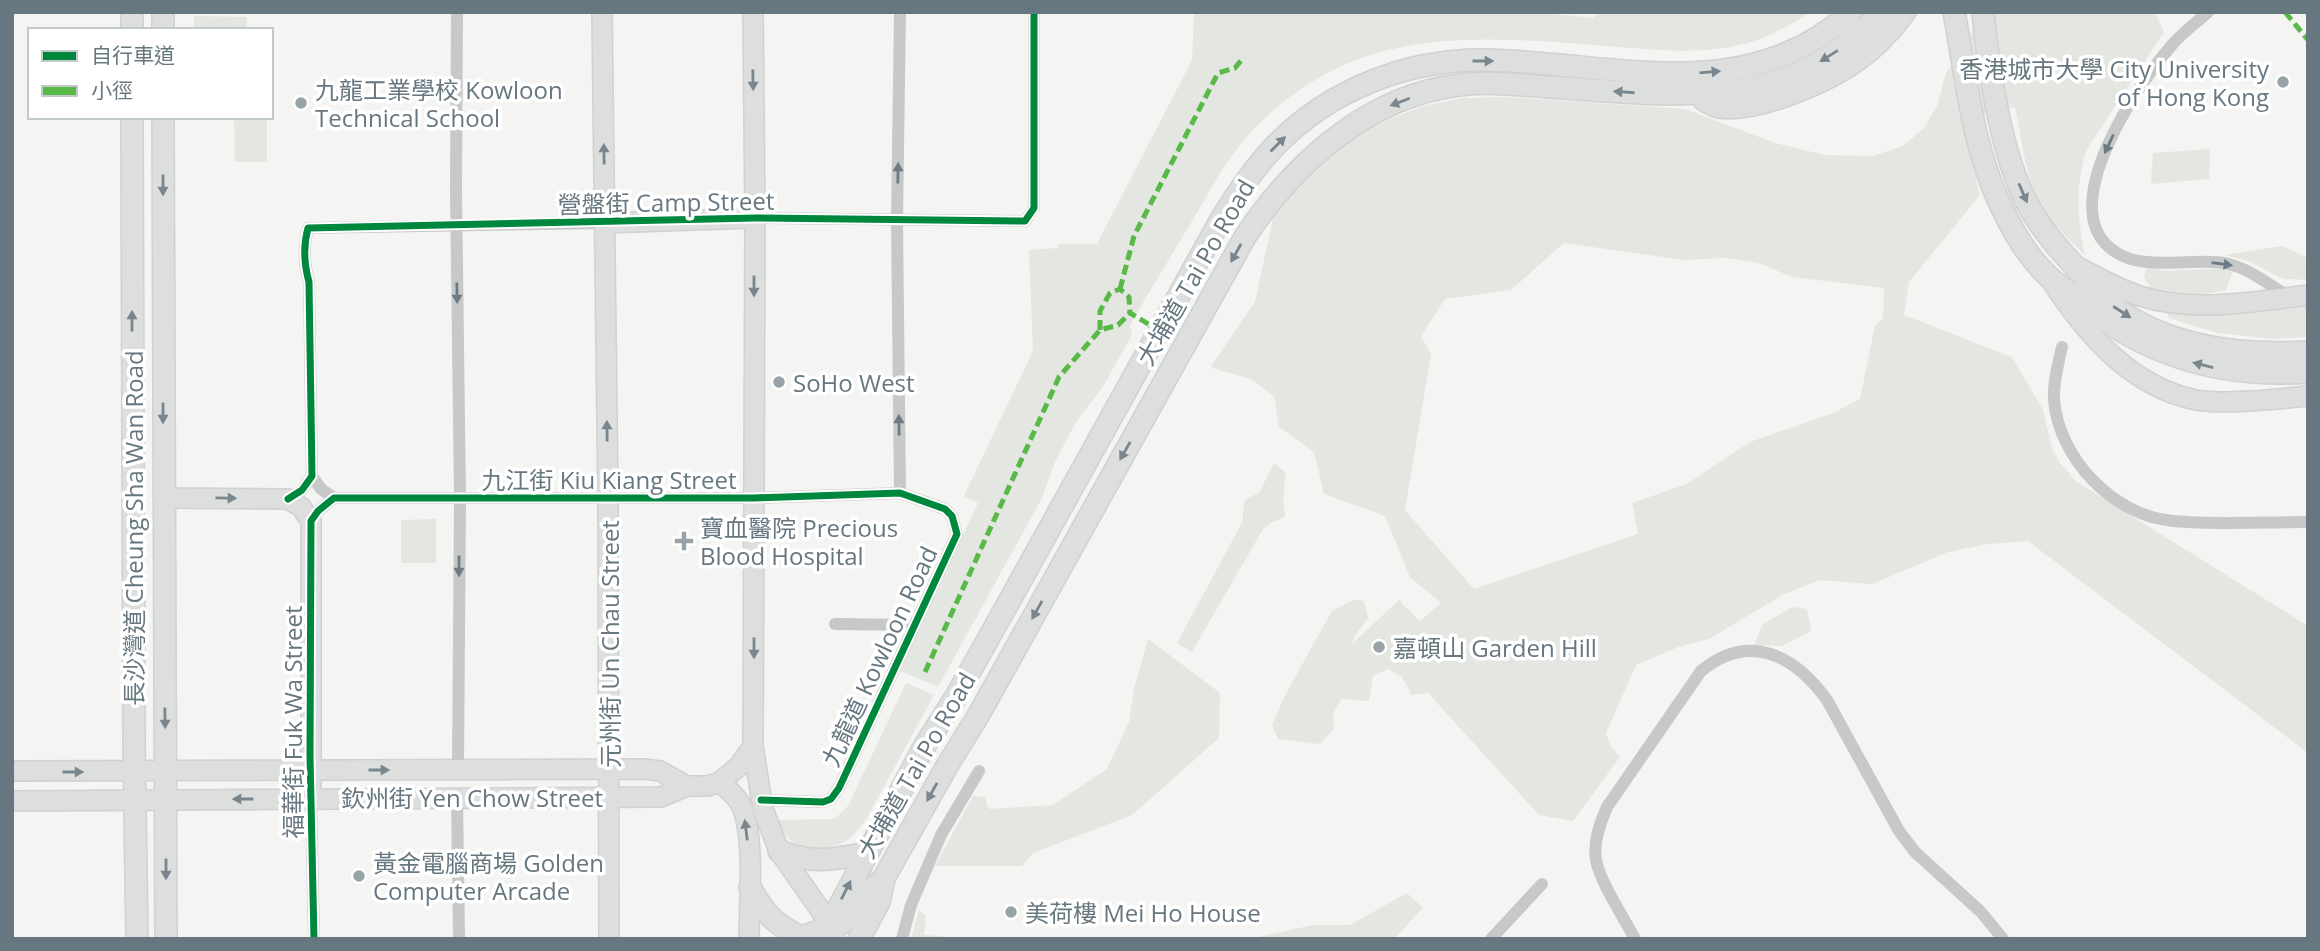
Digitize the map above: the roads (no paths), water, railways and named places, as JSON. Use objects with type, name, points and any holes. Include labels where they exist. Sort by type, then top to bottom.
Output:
[{"type":"main road","name":"元州街 Un Chau Street","points":[[602,12],[608,499],[609,939]]},
{"type":"main road","points":[[753,12],[753,746],[761,800],[779,851],[821,911],[828,935]]},
{"type":"main road","name":"大埔道 Tai Po Road","points":[[828,935],[866,853],[923,747],[955,698],[1219,223],[1258,165],[1292,130],[1350,91],[1414,68],[1486,60],[1666,73],[1723,71],[1759,64],[1795,51],[1851,12]]},
{"type":"main road","name":"大埔道 Tai Po Road","points":[[859,939],[880,902],[884,877],[990,694],[1245,237],[1279,189],[1301,166],[1366,118],[1412,97],[1457,85],[1499,83],[1692,95],[1736,91],[1798,72],[1847,43],[1881,12]]},
{"type":"main road","points":[[1692,95],[1717,107],[1735,106],[1807,87],[1839,72],[1861,57],[1905,12]]},
{"type":"main road","points":[[1954,12],[1976,132],[1999,203],[2024,248],[2095,338],[2135,374],[2174,394],[2206,401],[2304,399]]},
{"type":"main road","points":[[1981,12],[2003,130],[2023,194],[2048,236],[2102,298],[2157,331],[2199,345],[2246,352],[2270,363],[2308,372]]},
{"type":"main road","name":"長沙灣道 Cheung Sha Wan Road","points":[[132,119],[137,939]]},
{"type":"main road","name":"長沙灣道 Cheung Sha Wan Road","points":[[163,119],[166,939]]},
{"type":"main road","name":"營盤街 Camp Street","points":[[604,223],[755,218]]},
{"type":"main road","points":[[2074,265],[2137,295],[2169,303],[2232,304],[2299,296]]},
{"type":"main road","points":[[2049,277],[2112,327],[2145,344],[2199,364],[2235,371],[2308,352]]},
{"type":"main road","points":[[164,498],[305,505]]},
{"type":"main road","name":"福華街 Fuk Wa Street","points":[[305,505],[311,798]]},
{"type":"main road","points":[[749,939],[747,825],[741,805],[720,782],[739,766],[753,746]]},
{"type":"main road","name":"欽州街 Yen Chow Street","points":[[12,771],[165,773],[609,769],[660,771],[687,786]]},
{"type":"main road","name":"欽州街 Yen Chow Street","points":[[12,802],[661,797],[687,786],[708,786],[720,782]]},
{"type":"main road","points":[[779,851],[802,859],[825,861],[866,853]]},
{"type":"main road","points":[[750,887],[762,909],[780,927],[801,937],[828,935],[854,913],[864,896],[884,877]]},
{"type":"street","points":[[457,12],[456,225],[460,498],[458,769]]},
{"type":"street","points":[[900,12],[897,221],[900,493]]},
{"type":"street","name":"營盤街 Camp Street","points":[[755,218],[1025,221],[1034,208],[1034,12]]},
{"type":"street","points":[[2208,12],[2173,44],[2145,81],[2109,141],[2100,163],[2091,210],[2094,224],[2100,238],[2114,252],[2130,258],[2157,263],[2227,263],[2299,296]]},
{"type":"street","name":"營盤街 Camp Street","points":[[312,476],[309,282],[305,259],[305,239],[309,228],[604,223]]},
{"type":"street","points":[[2062,347],[2054,397],[2062,433],[2085,470],[2127,509],[2172,521],[2308,522]]},
{"type":"street","points":[[312,476],[321,489],[334,498]]},
{"type":"street","points":[[312,476],[305,505],[334,498]]},
{"type":"street","name":"九江街 Kiu Kiang Street","points":[[334,498],[753,498],[900,493]]},
{"type":"street","name":"九龍道 Kowloon Road","points":[[761,800],[823,802],[831,799],[839,788],[957,534],[952,516],[945,509],[900,493]]},
{"type":"street","points":[[835,624],[914,625]]},
{"type":"street","points":[[1636,939],[1596,859],[1599,824],[1607,807],[1702,671],[1725,656],[1755,652],[1781,656],[1814,681],[1899,831],[1915,852],[1981,912],[2003,939]]},
{"type":"street","points":[[902,939],[911,905],[941,835],[979,773]]},
{"type":"street","points":[[457,797],[459,939]]},
{"type":"street","name":"福華街 Fuk Wa Street","points":[[311,798],[314,939]]},
{"type":"street","points":[[1491,939],[1542,884]]},
{"type":"place","name":"香港城市大學 City University of Hong Kong","points":[[2283,82]]},
{"type":"place","name":"九龍工業學校 Kowloon Technical School","points":[[301,103]]},
{"type":"place","name":"SoHo West","points":[[779,382]]},
{"type":"place","name":"寶血醫院 Precious Blood Hospital","points":[[684,541]]},
{"type":"place","name":"嘉頓山 Garden Hill","points":[[1379,647]]},
{"type":"place","name":"黃金電腦商場 Golden Computer Arcade","points":[[359,876]]},
{"type":"place","name":"美荷樓 Mei Ho House","points":[[1011,912]]}]
